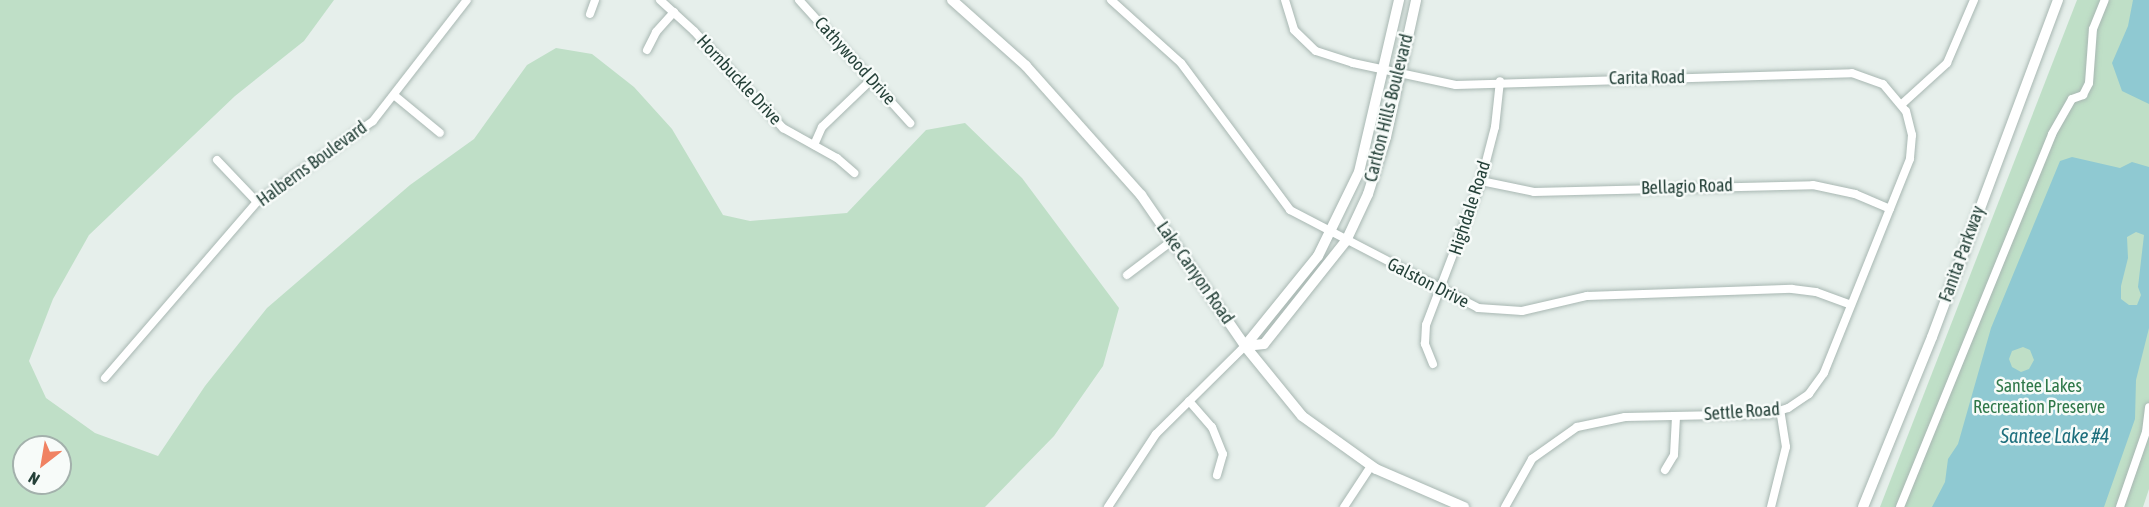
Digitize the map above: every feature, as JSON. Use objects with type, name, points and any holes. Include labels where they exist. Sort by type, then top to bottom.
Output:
[{"type":"street","name":"Halberns Boulevard","points":[[105,378],[257,202],[352,138],[395,96],[467,0]]},
{"type":"street","points":[[590,14],[595,0]]},
{"type":"street","name":"Hornbuckle Drive","points":[[660,0],[674,12],[777,123],[854,172]]},
{"type":"street","name":"Cathywood Drive","points":[[799,0],[910,123]]},
{"type":"street","name":"Lake Canyon Road","points":[[952,0],[1026,66],[1141,195],[1245,346],[1302,416],[1371,466],[1464,507]]},
{"type":"street","name":"Galston Drive","points":[[1111,0],[1185,68],[1284,204],[1330,234],[1478,308],[1502,312],[1587,296],[1792,289],[1816,292],[1851,305]]},
{"type":"street","name":"Carita Road","points":[[1285,0],[1294,30],[1316,51],[1456,85],[1500,81],[1852,73],[1883,84],[1902,104]]},
{"type":"street","name":"Carlton Hills Boulevard","points":[[1108,507],[1156,434],[1245,346],[1297,283],[1330,234],[1359,172],[1399,0]]},
{"type":"street","name":"Carlton Hills Boulevard","points":[[1245,346],[1264,344],[1346,241],[1368,194],[1386,137],[1416,0]]},
{"type":"street","points":[[1902,104],[1947,63],[1974,0]]},
{"type":"street","name":"Fanita Parkway","points":[[1863,507],[1932,337],[2058,0]]},
{"type":"street","points":[[1900,507],[2052,134],[2072,99],[2083,94],[2089,83],[2093,29],[2104,0]]},
{"type":"street","points":[[647,50],[656,32],[674,12]]},
{"type":"street","points":[[814,145],[822,127],[872,79]]},
{"type":"street","name":"Highdale Road","points":[[1432,364],[1425,344],[1426,325],[1441,291],[1481,181],[1495,127],[1500,81]]},
{"type":"street","points":[[395,96],[440,133]]},
{"type":"street","name":"Settle Road","points":[[1505,507],[1532,459],[1563,434],[1600,420],[1780,411],[1803,400],[1820,380],[1890,209],[1911,151],[1910,127],[1902,104]]},
{"type":"street","points":[[217,160],[257,202]]},
{"type":"street","name":"Bellagio Road","points":[[1481,181],[1534,192],[1814,185],[1855,194],[1890,209]]},
{"type":"street","points":[[1127,275],[1172,241]]},
{"type":"street","points":[[1189,401],[1216,435],[1223,454],[1216,475]]},
{"type":"street","points":[[2120,507],[2146,432],[2149,407]]},
{"type":"street","points":[[1771,507],[1786,447],[1780,411]]},
{"type":"street","points":[[1665,470],[1674,454],[1676,416]]},
{"type":"street","points":[[1344,507],[1371,466]]},
{"type":"green space","points":[[0,0],[334,0],[304,41],[235,96],[89,235],[53,299],[29,361],[46,398],[95,433],[158,456],[205,386],[267,308],[410,185],[474,139],[527,65],[556,48],[592,54],[634,87],[672,129],[723,215],[750,221],[847,213],[926,130],[965,123],[1022,178],[1119,308],[1103,366],[1054,436],[985,507],[0,507]]},
{"type":"green space","name":"Santee Lakes Recreation Preserve","points":[[2077,0],[2149,0],[2149,489],[2143,507],[1880,507]]},
{"type":"water","points":[[2133,0],[2149,0],[2149,104],[2122,91],[2112,63],[2128,26]]},
{"type":"water","name":"Santee Lake #4","points":[[2072,157],[2120,168],[2132,162],[2149,167],[2149,328],[2136,380],[2135,419],[2104,507],[1932,507],[1945,482],[1948,459],[1958,444],[1991,328],[2060,161]],"holes":[[[2136,232],[2144,235],[2138,287],[2141,295],[2137,305],[2129,305],[2121,299],[2121,286],[2128,258],[2127,237]],[[2023,347],[2030,350],[2034,360],[2029,369],[2021,372],[2012,367],[2009,359],[2012,351]]]}]
